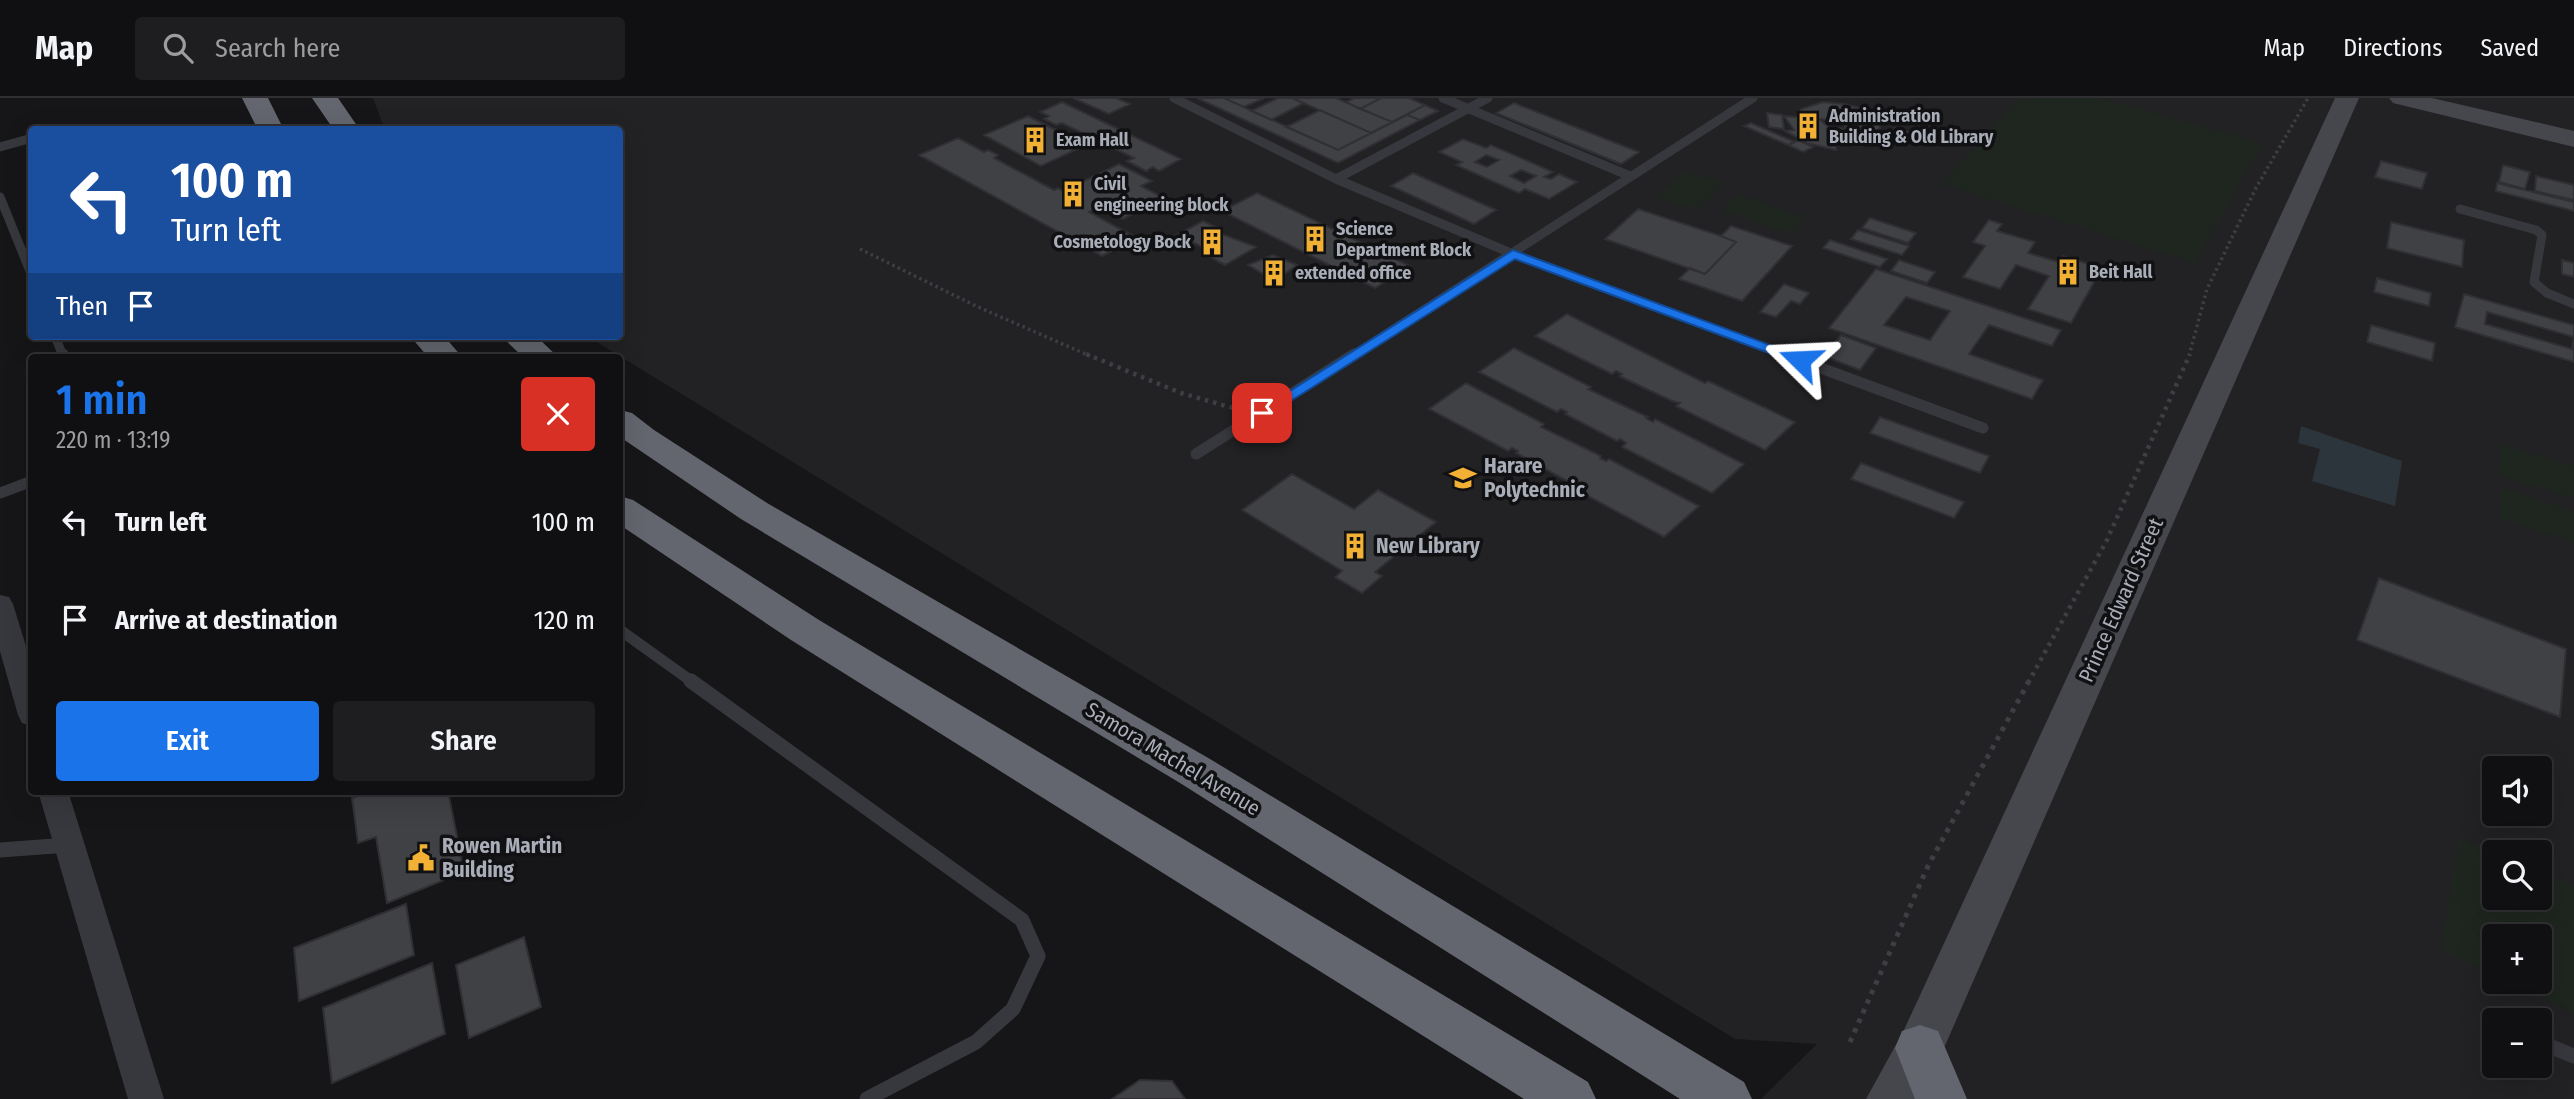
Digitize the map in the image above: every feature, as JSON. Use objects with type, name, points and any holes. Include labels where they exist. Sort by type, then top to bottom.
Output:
[{"type":"highway","points":[[255,98],[269,126]]},
{"type":"highway","points":[[325,98],[344,126]]},
{"type":"highway","points":[[430,340],[443,354]]},
{"type":"highway","points":[[522,340],[538,354]]},
{"type":"highway","name":"Samora Machel Avenue","points":[[623,422],[642,438],[754,511],[1195,771],[1726,1099]]},
{"type":"highway","points":[[623,510],[805,630],[1535,1085],[1570,1099]]},
{"type":"highway","points":[[1920,1048],[1941,1099]]},
{"type":"main road","name":"Prince Edward Street","points":[[1891,1099],[1920,1048],[2347,98]]},
{"type":"main road","points":[[2401,98],[2574,139]]},
{"type":"street","points":[[0,604],[28,701]]},
{"type":"street","points":[[54,795],[146,1099]]},
{"type":"lane","points":[[1174,98],[1336,179],[1513,254],[1983,428]]},
{"type":"lane","points":[[1443,98],[1629,176]]},
{"type":"lane","points":[[1336,179],[1488,98]]},
{"type":"lane","points":[[1196,454],[1513,254],[1629,176],[1753,98]]},
{"type":"lane","points":[[0,147],[28,139]]},
{"type":"lane","points":[[0,197],[28,266]]},
{"type":"lane","points":[[2460,209],[2536,230],[2542,235],[2534,282],[2547,293],[2574,304]]},
{"type":"lane","points":[[0,494],[28,483]]},
{"type":"lane","points":[[623,632],[1022,920],[1038,956],[1013,1009],[976,1042],[867,1099]]},
{"type":"lane","points":[[0,850],[68,845]]},
{"type":"lane","points":[[2552,1047],[2574,1056]]},
{"type":"path","points":[[1850,1042],[1928,866],[2107,540],[2188,360],[2207,289],[2256,188],[2308,98]]},
{"type":"path","points":[[860,249],[1000,318],[1197,401],[1262,413]]},
{"type":"shaded area","name":"Harare Polytechnic","points":[[373,98],[2574,98],[2574,1099],[1761,1099],[1817,1044],[1735,1039],[623,358],[623,354],[616,354],[594,340],[623,340],[623,126],[385,126]]},
{"type":"shaded area","points":[[2019,98],[2100,98],[2263,143],[2195,263],[1941,184]]},
{"type":"shaded area","points":[[1685,171],[1724,183],[1697,210],[1657,197]]},
{"type":"shaded area","points":[[1737,194],[1806,217],[1790,233],[1721,210]]},
{"type":"shaded area","points":[[2301,426],[2402,461],[2395,506],[2312,481],[2320,449],[2298,443]]},
{"type":"shaded area","points":[[2500,444],[2574,466],[2574,498],[2499,476]]},
{"type":"shaded area","points":[[2501,488],[2574,511],[2574,542],[2500,519]]},
{"type":"shaded area","points":[[2459,837],[2482,847],[2482,910],[2552,910],[2552,876],[2574,885],[2574,1012],[2534,994],[2552,994],[2552,924],[2482,924],[2482,970],[2441,951]]},
{"type":"building","points":[[1073,98],[1116,98],[1130,104],[1109,114]]},
{"type":"building","points":[[1197,98],[1224,98],[1338,150],[1407,115],[1420,120],[1338,163]]},
{"type":"building","points":[[1264,98],[1244,107],[1226,99]]},
{"type":"building","points":[[1278,98],[1292,98],[1304,103],[1271,120],[1251,111]]},
{"type":"building","points":[[1292,98],[1336,98],[1392,122],[1371,133]]},
{"type":"building","points":[[1354,98],[1381,98],[1360,109],[1346,102]]},
{"type":"building","points":[[1381,98],[1409,98],[1425,105],[1392,122],[1360,109]]},
{"type":"building","points":[[1062,102],[1181,159],[1159,171],[1153,167],[1146,171],[1127,161],[1134,158],[1062,123],[1056,125],[1044,119],[1049,116],[1040,112]]},
{"type":"building","name":"Administration Building & Old Library","points":[[1823,102],[1844,104],[1864,109],[1877,118],[1880,128],[1873,136],[1856,140],[1862,146],[1836,145],[1836,150],[1807,143],[1785,131],[1794,130],[1784,116],[1797,117],[1801,109]],"holes":[[[1831,112],[1848,114],[1858,122],[1849,121],[1843,125],[1847,129],[1829,127],[1819,119],[1829,120],[1835,116]]]},
{"type":"building","points":[[1514,103],[1639,152],[1621,164],[1496,113]]},
{"type":"building","points":[[1425,105],[1438,111],[1420,120],[1407,115]]},
{"type":"building","points":[[1320,110],[1371,133],[1338,150],[1286,127]]},
{"type":"building","points":[[1767,113],[1782,115],[1784,129],[1769,127]]},
{"type":"building","name":"Exam Hall","points":[[1028,116],[1086,145],[1041,166],[984,135]]},
{"type":"building","points":[[1751,123],[1795,142],[1788,145],[1744,126]]},
{"type":"building","points":[[1895,128],[1928,138],[1923,144],[1890,134]]},
{"type":"building","name":"Civil engineering block","points":[[958,138],[984,152],[988,150],[998,155],[994,158],[1054,190],[1058,188],[1063,191],[1119,164],[1152,181],[1141,186],[1164,198],[1123,219],[1100,206],[1089,212],[1137,238],[1102,256],[919,155]]},
{"type":"building","points":[[1463,139],[1486,148],[1491,145],[1553,172],[1544,177],[1551,179],[1559,174],[1577,182],[1549,199],[1525,189],[1519,193],[1456,165],[1462,162],[1439,152]],"holes":[[[1486,155],[1499,160],[1487,167],[1475,162]],[[1521,170],[1536,176],[1524,183],[1510,176]]]},
{"type":"building","points":[[1798,140],[1813,147],[1803,152],[1788,145]]},
{"type":"building","points":[[2381,161],[2427,173],[2422,189],[2375,177]]},
{"type":"building","points":[[2503,165],[2530,172],[2525,189],[2499,182]]},
{"type":"building","points":[[1413,173],[1496,210],[1474,224],[1391,186]]},
{"type":"building","points":[[2536,176],[2574,185],[2574,200],[2535,191]]},
{"type":"building","points":[[2497,183],[2574,202],[2574,211],[2496,191]]},
{"type":"building","name":"Science Department Block","points":[[1257,193],[1410,266],[1375,288],[1222,211]]},
{"type":"building","points":[[1638,209],[1736,242],[1705,274],[1605,239]]},
{"type":"building","points":[[1870,218],[1916,233],[1908,243],[1862,228]]},
{"type":"building","name":"Beit Hall","points":[[1989,220],[2002,224],[1997,231],[2035,242],[2028,253],[2059,262],[2063,256],[2102,268],[2071,323],[2028,309],[2049,276],[2016,265],[2000,289],[1963,277],[1985,246],[1973,242]]},
{"type":"building","name":"Cosmetology Bock","points":[[1203,221],[1220,229],[1216,232],[1256,247],[1225,265],[1208,256],[1214,253],[1194,243],[1188,247],[1171,238]]},
{"type":"building","points":[[2391,222],[2464,240],[2462,267],[2387,248]]},
{"type":"building","points":[[1731,226],[1792,246],[1742,301],[1679,279],[1690,268],[1705,274],[1736,242],[1721,236]]},
{"type":"building","points":[[1858,230],[1909,246],[1902,255],[1851,239]]},
{"type":"building","points":[[1830,240],[1887,259],[1880,267],[1823,248]]},
{"type":"building","name":"extended office","points":[[1273,255],[1297,265],[1275,281],[1248,265]]},
{"type":"building","points":[[1899,260],[1935,272],[1927,283],[1891,271]]},
{"type":"building","points":[[2562,260],[2574,263],[2574,277],[2562,274]]},
{"type":"building","points":[[1876,269],[2061,330],[2052,346],[1989,325],[1969,354],[2043,380],[2032,399],[1829,328]],"holes":[[[1906,297],[1950,311],[1930,340],[1884,325]]]},
{"type":"building","points":[[2377,278],[2431,293],[2429,306],[2374,292]]},
{"type":"building","points":[[1784,284],[1809,293],[1800,304],[1791,301],[1776,317],[1760,312]]},
{"type":"building","points":[[2464,294],[2574,325],[2574,337],[2574,362],[2455,327]],"holes":[[[2487,312],[2574,337],[2572,349],[2485,324]]]},
{"type":"building","points":[[1567,314],[1705,383],[1708,381],[1795,422],[1765,450],[1676,406],[1680,403],[1619,376],[1622,374],[1616,371],[1612,374],[1535,336]]},
{"type":"building","points":[[2371,325],[2435,343],[2432,361],[2367,342]]},
{"type":"building","points":[[1841,335],[1876,348],[1860,370],[1824,356]]},
{"type":"building","name":"Harare Polytechnic","points":[[1514,348],[1653,422],[1655,419],[1744,464],[1712,493],[1622,447],[1626,443],[1620,439],[1617,441],[1565,414],[1567,412],[1561,409],[1557,412],[1479,372]]},
{"type":"building","name":"Harare Polytechnic","points":[[1466,383],[1544,424],[1541,427],[1699,506],[1664,537],[1573,488],[1578,484],[1572,480],[1569,482],[1516,453],[1518,451],[1512,448],[1508,451],[1429,409]]},
{"type":"building","points":[[1880,417],[1989,456],[1980,473],[1870,433]]},
{"type":"building","points":[[1861,463],[1964,502],[1954,518],[1851,479]]},
{"type":"building","name":"New Library","points":[[1292,474],[1354,509],[1378,490],[1436,522],[1375,572],[1382,576],[1362,593],[1335,577],[1342,571],[1242,510]]},
{"type":"building","points":[[2379,578],[2566,649],[2560,717],[2357,640]]},
{"type":"building","name":"Rowen Martin Building","points":[[360,795],[449,795],[464,872],[387,903],[376,837],[358,843],[352,798]]},
{"type":"building","points":[[406,904],[414,955],[299,1001],[294,948]]},
{"type":"building","points":[[524,937],[541,1007],[469,1038],[456,965]]},
{"type":"building","points":[[432,963],[445,1034],[332,1083],[323,1008]]},
{"type":"building","points":[[1140,1080],[1172,1081],[1185,1099],[1112,1099]]},
{"type":"place","name":"Administration Building & Old Library","points":[[1808,126]]},
{"type":"place","name":"Exam Hall","points":[[1035,140]]},
{"type":"place","name":"Civil engineering block","points":[[1073,194]]},
{"type":"place","name":"Science Department Block","points":[[1315,239]]},
{"type":"place","name":"Cosmetology Bock","points":[[1212,242]]},
{"type":"place","name":"Beit Hall","points":[[2068,272]]},
{"type":"place","name":"extended office","points":[[1274,273]]},
{"type":"place","name":"Harare Polytechnic","points":[[1463,478]]},
{"type":"place","name":"New Library","points":[[1355,546]]},
{"type":"place","name":"Rowen Martin Building","points":[[421,858]]},
{"type":"route","points":[[1262,413],[1513,254],[1800,360]]}]
